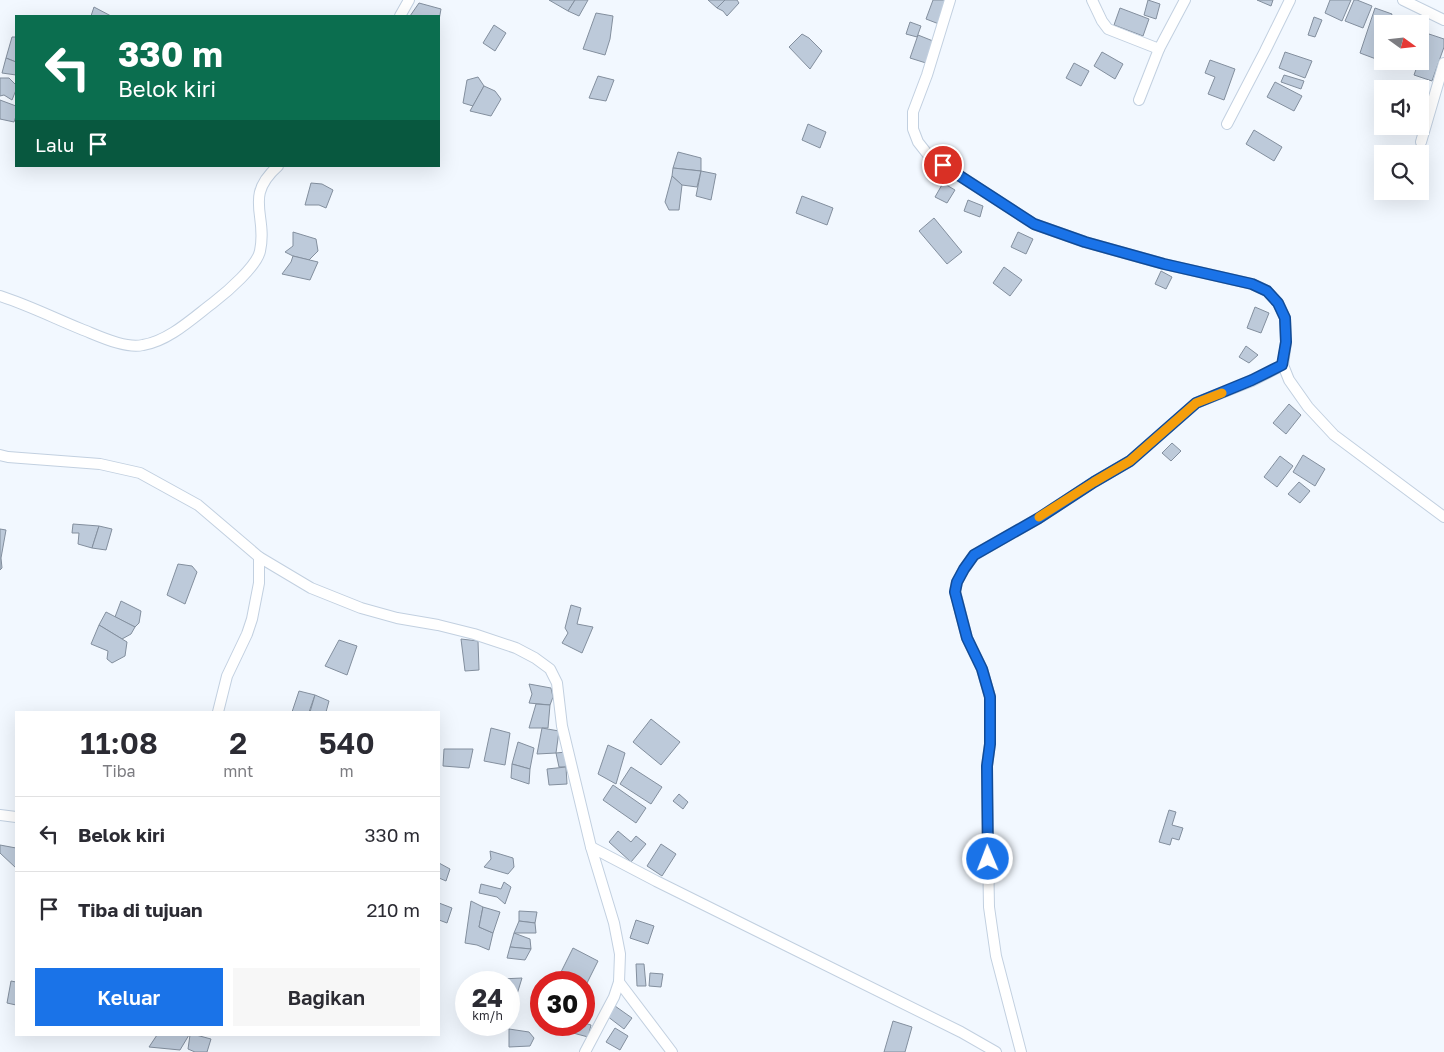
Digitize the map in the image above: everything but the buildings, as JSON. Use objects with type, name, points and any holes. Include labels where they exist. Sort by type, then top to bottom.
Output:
[{"type":"street","points":[[401,15],[409,0]]},
{"type":"street","points":[[950,0],[927,75],[913,112],[913,129],[918,142],[929,156],[1034,224],[1085,242],[1164,264],[1252,284],[1267,291],[1278,303],[1285,318],[1286,342],[1282,365],[1289,380],[1308,407],[1334,435],[1444,517]]},
{"type":"street","points":[[1092,0],[1108,29],[1159,49]]},
{"type":"street","points":[[1138,100],[1159,49],[1185,0]]},
{"type":"street","points":[[1227,124],[1290,0]]},
{"type":"street","points":[[1403,0],[1444,20]]},
{"type":"street","points":[[1421,142],[1444,63]]},
{"type":"street","points":[[0,296],[104,338],[128,345],[142,346],[155,342],[182,327],[218,299],[250,268],[260,254],[259,194],[262,183],[277,167]]},
{"type":"street","points":[[1021,1052],[996,956],[989,907],[987,784],[990,744],[990,697],[982,669],[967,638],[955,592],[957,582],[974,555],[1039,518],[1130,461],[1196,403],[1252,380],[1282,365]]},
{"type":"street","points":[[0,455],[100,464],[140,473],[198,505],[259,557],[311,588],[361,608],[397,618],[474,634],[516,648],[550,669],[557,683],[562,726],[591,847],[614,923],[620,954],[619,982],[614,997],[585,1052]]},
{"type":"street","points":[[218,711],[227,676],[252,619],[259,583],[259,557]]},
{"type":"street","points":[[0,815],[15,817]]},
{"type":"street","points":[[591,847],[962,1032],[996,1052]]},
{"type":"street","points":[[619,982],[672,1052]]},
{"type":"slow traffic","points":[[1039,517],[1130,461],[1196,403],[1222,393]]},
{"type":"route","points":[[943,165],[1034,224],[1085,242],[1164,264],[1252,284],[1267,291],[1278,303],[1285,318],[1286,342],[1282,365],[1252,380],[1196,403],[1130,461],[1039,518],[974,555],[964,569],[957,582],[955,592],[967,638],[982,669],[990,697],[990,744],[987,766],[988,859]]}]
